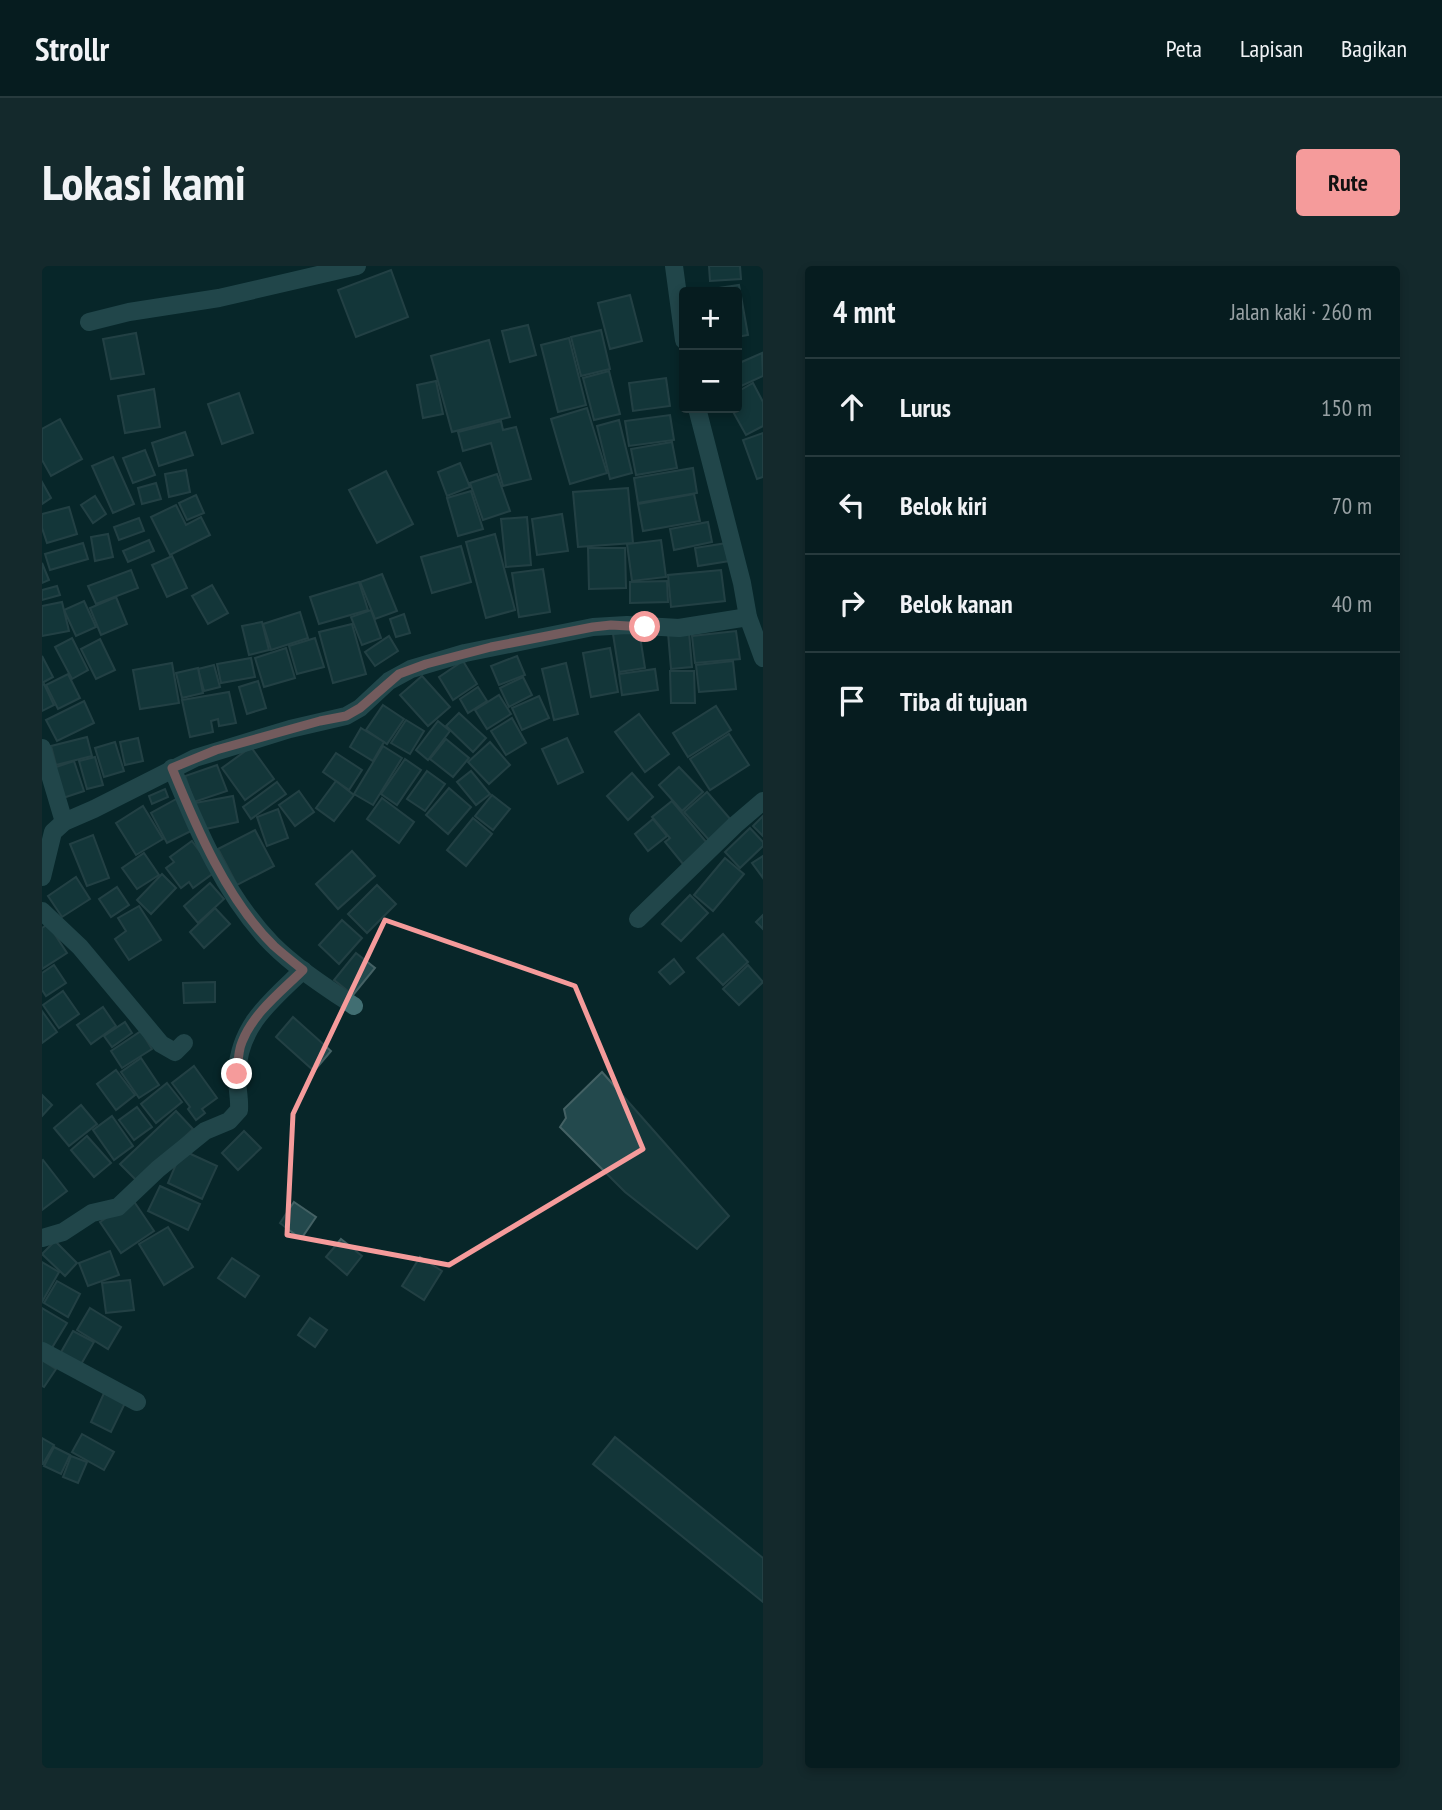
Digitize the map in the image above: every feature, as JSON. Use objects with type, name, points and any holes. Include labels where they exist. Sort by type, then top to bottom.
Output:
[{"type":"street","points":[[89,322],[129,312],[207,300],[357,266]]},
{"type":"street","points":[[674,266],[679,303]]},
{"type":"street","points":[[698,413],[742,583],[748,617],[763,658]]},
{"type":"street","points":[[42,877],[53,832],[64,822],[172,768],[216,750],[346,716],[360,708],[399,674],[455,656],[593,627],[627,625],[679,628],[748,617]]},
{"type":"street","points":[[42,748],[64,822]]},
{"type":"street","points":[[172,768],[204,844],[235,896],[267,938],[303,970],[354,1006]]},
{"type":"street","points":[[638,919],[763,801]]},
{"type":"street","points":[[42,911],[80,947],[161,1044],[175,1052],[184,1043]]},
{"type":"street","points":[[42,1238],[63,1232],[92,1213],[118,1207],[158,1169],[205,1131],[229,1121],[239,1110],[237,1074],[241,1042],[264,1008],[303,970]]},
{"type":"street","points":[[42,1351],[137,1402]]},
{"type":"highlighted area","points":[[385,920],[575,986],[643,1149],[449,1265],[287,1235],[293,1114]]},
{"type":"building","points":[[709,266],[740,266],[741,279],[710,281]]},
{"type":"building","points":[[391,270],[408,317],[356,337],[338,290]]},
{"type":"building","points":[[630,295],[642,341],[610,349],[598,303]]},
{"type":"building","points":[[742,302],[748,335],[742,336]]},
{"type":"building","points":[[528,325],[536,355],[510,362],[502,331]]},
{"type":"building","points":[[601,330],[610,369],[581,376],[571,337]]},
{"type":"building","points":[[136,333],[144,374],[111,379],[103,339]]},
{"type":"building","points":[[569,338],[586,405],[558,412],[541,345]]},
{"type":"building","points":[[489,340],[510,417],[452,432],[431,356]]},
{"type":"building","points":[[762,353],[763,376],[742,386],[742,362]]},
{"type":"building","points":[[609,371],[620,414],[594,420],[583,378]]},
{"type":"building","points":[[666,378],[670,406],[633,411],[629,383]]},
{"type":"building","points":[[436,381],[443,414],[423,418],[417,385]]},
{"type":"building","points":[[753,383],[763,402],[763,426],[746,435],[734,413],[742,413],[742,389]]},
{"type":"building","points":[[154,389],[160,427],[125,433],[118,396]]},
{"type":"building","points":[[239,393],[253,433],[222,444],[208,404]]},
{"type":"building","points":[[587,408],[607,473],[570,484],[551,419]]},
{"type":"building","points":[[670,415],[674,440],[629,446],[625,421]]},
{"type":"building","points":[[60,419],[82,459],[51,476],[42,460],[42,429]]},
{"type":"building","points":[[619,420],[632,473],[610,479],[597,426]]},
{"type":"building","points":[[501,421],[503,430],[516,427],[531,479],[503,486],[491,443],[463,451],[458,432]]},
{"type":"building","points":[[185,432],[193,455],[159,466],[152,443]]},
{"type":"building","points":[[763,433],[763,477],[757,479],[743,440]]},
{"type":"building","points":[[672,442],[677,468],[636,475],[631,449]]},
{"type":"building","points":[[145,450],[155,475],[133,483],[123,458]]},
{"type":"building","points":[[113,457],[134,504],[113,513],[92,466]]},
{"type":"building","points":[[460,463],[470,487],[447,496],[438,472]]},
{"type":"building","points":[[693,468],[697,493],[638,503],[634,478]]},
{"type":"building","points":[[186,470],[190,492],[169,497],[165,474]]},
{"type":"building","points":[[386,471],[413,524],[377,543],[349,490]]},
{"type":"building","points":[[497,474],[510,511],[483,520],[470,483]]},
{"type":"building","points":[[42,482],[51,498],[42,504]]},
{"type":"building","points":[[156,483],[161,499],[142,504],[138,488]]},
{"type":"building","points":[[628,488],[633,543],[578,547],[573,492]]},
{"type":"building","points":[[471,491],[483,529],[458,536],[447,498]]},
{"type":"building","points":[[694,494],[700,521],[643,531],[638,504]]},
{"type":"building","points":[[196,495],[204,513],[187,520],[179,503]]},
{"type":"building","points":[[95,496],[106,514],[93,523],[81,505]]},
{"type":"building","points":[[176,505],[186,525],[201,517],[210,535],[170,555],[151,517]]},
{"type":"building","points":[[69,507],[77,534],[47,543],[42,528],[42,514]]},
{"type":"building","points":[[562,514],[568,551],[537,555],[532,519]]},
{"type":"building","points":[[527,517],[531,565],[506,567],[501,519]]},
{"type":"building","points":[[139,518],[144,531],[119,540],[114,527]]},
{"type":"building","points":[[708,522],[712,542],[674,550],[670,529]]},
{"type":"building","points":[[108,534],[113,557],[95,561],[91,537]]},
{"type":"building","points":[[495,534],[515,610],[486,618],[466,542]]},
{"type":"building","points":[[149,540],[154,551],[128,562],[123,551]]},
{"type":"building","points":[[661,540],[666,577],[632,581],[627,544]]},
{"type":"building","points":[[83,543],[88,559],[50,570],[45,554]]},
{"type":"building","points":[[727,543],[730,561],[698,566],[695,548]]},
{"type":"building","points":[[461,546],[471,582],[432,593],[421,557]]},
{"type":"building","points":[[588,548],[625,548],[626,588],[589,589]]},
{"type":"building","points":[[172,556],[187,588],[167,597],[152,565]]},
{"type":"building","points":[[42,563],[49,580],[42,583]]},
{"type":"building","points":[[543,569],[550,612],[519,617],[512,573]]},
{"type":"building","points":[[131,570],[138,588],[96,604],[88,586]]},
{"type":"building","points":[[721,570],[725,601],[671,607],[668,575]]},
{"type":"building","points":[[382,574],[397,611],[375,619],[360,582]]},
{"type":"building","points":[[667,581],[668,602],[630,603],[630,582]]},
{"type":"building","points":[[359,582],[368,610],[319,624],[310,597]]},
{"type":"building","points":[[212,585],[228,613],[208,624],[192,596]]},
{"type":"building","points":[[57,586],[60,595],[42,600],[42,590]]},
{"type":"building","points":[[116,597],[127,624],[101,635],[90,608]]},
{"type":"building","points":[[84,601],[96,627],[76,636],[64,610]]},
{"type":"building","points":[[62,602],[69,631],[42,636],[42,606]]},
{"type":"building","points":[[371,610],[381,638],[362,645],[351,617]]},
{"type":"building","points":[[300,612],[308,638],[271,650],[263,624]]},
{"type":"building","points":[[404,614],[410,633],[396,637],[390,619]]},
{"type":"building","points":[[262,622],[269,650],[249,655],[242,626]]},
{"type":"building","points":[[352,624],[366,674],[333,683],[319,632]]},
{"type":"building","points":[[639,630],[645,668],[619,672],[613,634]]},
{"type":"building","points":[[736,631],[740,659],[695,663],[692,636]]},
{"type":"building","points":[[689,632],[692,667],[671,669],[668,633]]},
{"type":"building","points":[[389,636],[398,651],[375,666],[365,652]]},
{"type":"building","points":[[72,638],[88,670],[72,679],[55,647]]},
{"type":"building","points":[[315,638],[324,667],[297,674],[289,646]]},
{"type":"building","points":[[100,639],[115,670],[96,679],[81,649]]},
{"type":"building","points":[[286,648],[295,678],[264,687],[255,658]]},
{"type":"building","points":[[610,648],[618,692],[591,697],[583,653]]},
{"type":"building","points":[[42,656],[53,677],[42,683]]},
{"type":"building","points":[[517,656],[525,675],[499,685],[491,666]]},
{"type":"building","points":[[251,658],[255,677],[221,683],[217,664]]},
{"type":"building","points":[[463,661],[477,684],[453,700],[439,677]]},
{"type":"building","points":[[733,661],[736,689],[699,692],[696,665]]},
{"type":"building","points":[[172,663],[179,703],[140,709],[133,670]]},
{"type":"building","points":[[566,663],[578,714],[554,720],[542,669]]},
{"type":"building","points":[[214,665],[220,687],[204,691],[198,669]]},
{"type":"building","points":[[198,668],[203,693],[182,698],[176,673]]},
{"type":"building","points":[[655,669],[658,690],[622,695],[619,674]]},
{"type":"building","points":[[670,671],[694,671],[695,703],[671,703]]},
{"type":"building","points":[[68,674],[80,698],[58,709],[46,685]]},
{"type":"building","points":[[422,676],[450,707],[428,726],[400,695]]},
{"type":"building","points":[[523,677],[532,695],[509,707],[500,688]]},
{"type":"building","points":[[258,681],[266,708],[247,714],[239,687]]},
{"type":"building","points":[[44,684],[54,705],[42,711],[42,685]]},
{"type":"building","points":[[478,687],[487,701],[468,713],[460,699]]},
{"type":"building","points":[[229,692],[236,723],[219,726],[218,719],[211,721],[213,732],[190,737],[182,700]]},
{"type":"building","points":[[499,695],[511,714],[487,729],[475,710]]},
{"type":"building","points":[[539,696],[549,718],[522,730],[512,708]]},
{"type":"building","points":[[84,701],[94,723],[57,741],[46,720]]},
{"type":"building","points":[[383,705],[404,719],[387,744],[366,730]]},
{"type":"building","points":[[716,706],[731,730],[688,757],[673,733]]},
{"type":"building","points":[[459,713],[486,738],[473,752],[446,726]]},
{"type":"building","points":[[639,714],[669,754],[645,772],[615,732]]},
{"type":"building","points":[[512,718],[526,743],[506,755],[491,731]]},
{"type":"building","points":[[406,720],[424,731],[410,754],[391,743]]},
{"type":"building","points":[[438,721],[450,731],[428,760],[416,750]]},
{"type":"building","points":[[361,728],[384,742],[373,761],[350,747]]},
{"type":"building","points":[[729,734],[749,765],[710,790],[690,759]]},
{"type":"building","points":[[87,737],[92,756],[56,765],[51,746]]},
{"type":"building","points":[[138,738],[143,761],[125,765],[120,742]]},
{"type":"building","points":[[567,738],[583,772],[558,784],[542,749]]},
{"type":"building","points":[[446,739],[469,758],[453,777],[430,759]]},
{"type":"building","points":[[115,742],[124,771],[104,777],[95,748]]},
{"type":"building","points":[[490,742],[510,765],[489,784],[468,762]]},
{"type":"building","points":[[383,746],[402,758],[373,805],[354,794]]},
{"type":"building","points":[[251,747],[274,779],[245,800],[222,768]]},
{"type":"building","points":[[336,753],[362,770],[349,790],[323,772]]},
{"type":"building","points":[[95,757],[103,785],[87,789],[79,761]]},
{"type":"building","points":[[405,759],[421,770],[397,805],[381,794]]},
{"type":"building","points":[[74,761],[84,791],[63,798],[53,768]]},
{"type":"building","points":[[217,765],[227,791],[194,802],[185,776]]},
{"type":"building","points":[[679,767],[703,792],[682,811],[659,785]]},
{"type":"building","points":[[427,771],[445,784],[425,811],[407,799]]},
{"type":"building","points":[[471,771],[490,794],[476,805],[457,782]]},
{"type":"building","points":[[632,773],[653,797],[628,820],[607,796]]},
{"type":"building","points":[[336,781],[354,795],[334,821],[316,808]]},
{"type":"building","points":[[277,782],[286,794],[251,819],[243,807]]},
{"type":"building","points":[[449,788],[471,807],[448,834],[426,815]]},
{"type":"building","points":[[165,789],[168,797],[152,804],[149,796]]},
{"type":"building","points":[[299,791],[314,812],[295,826],[279,805]]},
{"type":"building","points":[[707,792],[731,820],[709,840],[684,812]]},
{"type":"building","points":[[492,795],[510,809],[493,830],[475,816]]},
{"type":"building","points":[[233,796],[238,822],[201,830],[195,803]]},
{"type":"building","points":[[178,798],[195,829],[167,843],[151,813]]},
{"type":"building","points":[[382,798],[414,822],[399,843],[367,819]]},
{"type":"building","points":[[672,801],[707,843],[683,864],[665,842],[670,838],[652,817]]},
{"type":"building","points":[[143,806],[163,839],[136,855],[116,823]]},
{"type":"building","points":[[278,809],[288,838],[267,846],[257,817]]},
{"type":"building","points":[[763,816],[763,836],[753,826]]},
{"type":"building","points":[[473,818],[492,834],[466,866],[447,850]]},
{"type":"building","points":[[653,819],[667,836],[648,851],[635,834]]},
{"type":"building","points":[[750,828],[763,842],[763,846],[740,868],[725,852]]},
{"type":"building","points":[[255,830],[274,866],[237,885],[218,849]]},
{"type":"building","points":[[93,835],[109,878],[87,886],[70,844]]},
{"type":"building","points":[[192,841],[215,872],[193,888],[189,882],[181,888],[166,868],[174,862],[170,857]]},
{"type":"building","points":[[352,851],[375,876],[338,909],[316,884]]},
{"type":"building","points":[[144,853],[159,875],[137,889],[122,868]]},
{"type":"building","points":[[763,856],[763,878],[752,863]]},
{"type":"building","points":[[725,858],[744,874],[713,911],[694,895]]},
{"type":"building","points":[[162,874],[176,888],[151,914],[137,900]]},
{"type":"building","points":[[76,877],[90,899],[62,917],[48,896]]},
{"type":"building","points":[[210,883],[224,899],[198,923],[184,906]]},
{"type":"building","points":[[377,885],[396,904],[367,933],[348,914]]},
{"type":"building","points":[[117,887],[129,905],[111,917],[99,899]]},
{"type":"building","points":[[690,895],[708,913],[681,941],[662,924]]},
{"type":"building","points":[[139,906],[161,940],[129,960],[115,939],[126,931],[118,918]]},
{"type":"building","points":[[215,908],[230,924],[204,948],[190,932]]},
{"type":"building","points":[[763,915],[763,929],[756,922]]},
{"type":"building","points":[[342,920],[362,938],[339,964],[319,945]]},
{"type":"building","points":[[48,924],[67,953],[42,969],[42,928]]},
{"type":"building","points":[[723,934],[748,962],[723,985],[697,958]]},
{"type":"building","points":[[356,953],[375,968],[353,995],[334,980]]},
{"type":"building","points":[[674,959],[684,972],[670,984],[659,972]]},
{"type":"building","points":[[54,965],[66,983],[46,996],[42,990],[42,973]]},
{"type":"building","points":[[748,965],[763,982],[739,1005],[723,989]]},
{"type":"building","points":[[215,982],[215,1002],[184,1003],[183,983]]},
{"type":"building","points":[[63,991],[79,1014],[59,1028],[43,1005]]},
{"type":"building","points":[[103,1007],[116,1026],[91,1044],[77,1025]]},
{"type":"building","points":[[42,1011],[57,1032],[42,1043]]},
{"type":"building","points":[[293,1017],[331,1051],[314,1071],[276,1037]]},
{"type":"building","points":[[125,1022],[132,1033],[112,1047],[104,1036]]},
{"type":"building","points":[[141,1031],[152,1049],[122,1068],[111,1051]]},
{"type":"building","points":[[141,1058],[159,1085],[139,1098],[121,1072]]},
{"type":"building","points":[[194,1066],[217,1098],[202,1109],[205,1113],[196,1120],[172,1083]]},
{"type":"building","points":[[116,1070],[135,1095],[116,1110],[97,1084]]},
{"type":"building","points":[[602,1072],[729,1216],[697,1249],[625,1192],[560,1127],[566,1118],[564,1109]]},
{"type":"building","points":[[167,1083],[182,1102],[156,1123],[141,1104]]},
{"type":"building","points":[[42,1095],[52,1105],[42,1116]]},
{"type":"building","points":[[81,1105],[97,1124],[69,1146],[54,1128]]},
{"type":"building","points":[[137,1107],[152,1127],[134,1140],[119,1120]]},
{"type":"building","points":[[176,1111],[193,1129],[138,1182],[120,1164]]},
{"type":"building","points":[[112,1116],[133,1146],[114,1160],[93,1130]]},
{"type":"building","points":[[244,1131],[261,1148],[238,1170],[222,1153]]},
{"type":"building","points":[[87,1136],[111,1163],[94,1177],[71,1150]]},
{"type":"building","points":[[182,1150],[217,1166],[202,1199],[168,1183]]},
{"type":"building","points":[[42,1161],[67,1191],[42,1210]]},
{"type":"building","points":[[160,1186],[200,1204],[188,1230],[148,1211]]},
{"type":"building","points":[[133,1200],[154,1231],[121,1253],[100,1222]]},
{"type":"building","points":[[294,1202],[316,1217],[301,1239],[280,1223]]},
{"type":"building","points":[[168,1227],[193,1267],[164,1285],[139,1244]]},
{"type":"building","points":[[341,1239],[362,1256],[347,1275],[326,1257]]},
{"type":"building","points":[[55,1241],[77,1263],[65,1276],[42,1254]]},
{"type":"building","points":[[110,1251],[119,1275],[88,1286],[79,1263]]},
{"type":"building","points":[[420,1257],[442,1271],[424,1300],[402,1286]]},
{"type":"building","points":[[232,1258],[259,1276],[245,1297],[218,1278]]},
{"type":"building","points":[[42,1262],[59,1272],[42,1302]]},
{"type":"building","points":[[130,1280],[134,1310],[106,1313],[102,1283]]},
{"type":"building","points":[[57,1281],[80,1294],[68,1317],[44,1303]]},
{"type":"building","points":[[42,1308],[67,1323],[50,1351],[42,1345]]},
{"type":"building","points":[[90,1308],[121,1327],[108,1349],[77,1330]]},
{"type":"building","points":[[310,1318],[327,1330],[315,1347],[298,1335]]},
{"type":"building","points":[[73,1331],[94,1342],[80,1366],[60,1354]]},
{"type":"building","points":[[42,1360],[56,1369],[44,1387],[42,1386]]},
{"type":"building","points":[[104,1393],[125,1403],[111,1432],[91,1422]]},
{"type":"building","points":[[82,1434],[114,1452],[104,1470],[72,1452]]},
{"type":"building","points":[[615,1437],[763,1558],[763,1602],[593,1464]]},
{"type":"building","points":[[42,1438],[54,1445],[43,1464],[42,1464]]},
{"type":"building","points":[[54,1447],[70,1455],[61,1474],[44,1466]]},
{"type":"building","points":[[71,1456],[87,1462],[78,1483],[63,1477]]},
{"type":"route","points":[[237,1074],[241,1042],[249,1029],[264,1008],[303,970],[273,945],[235,896],[204,844],[172,768],[216,750],[346,716],[360,708],[399,674],[426,664],[491,647],[593,627],[645,627]]}]
